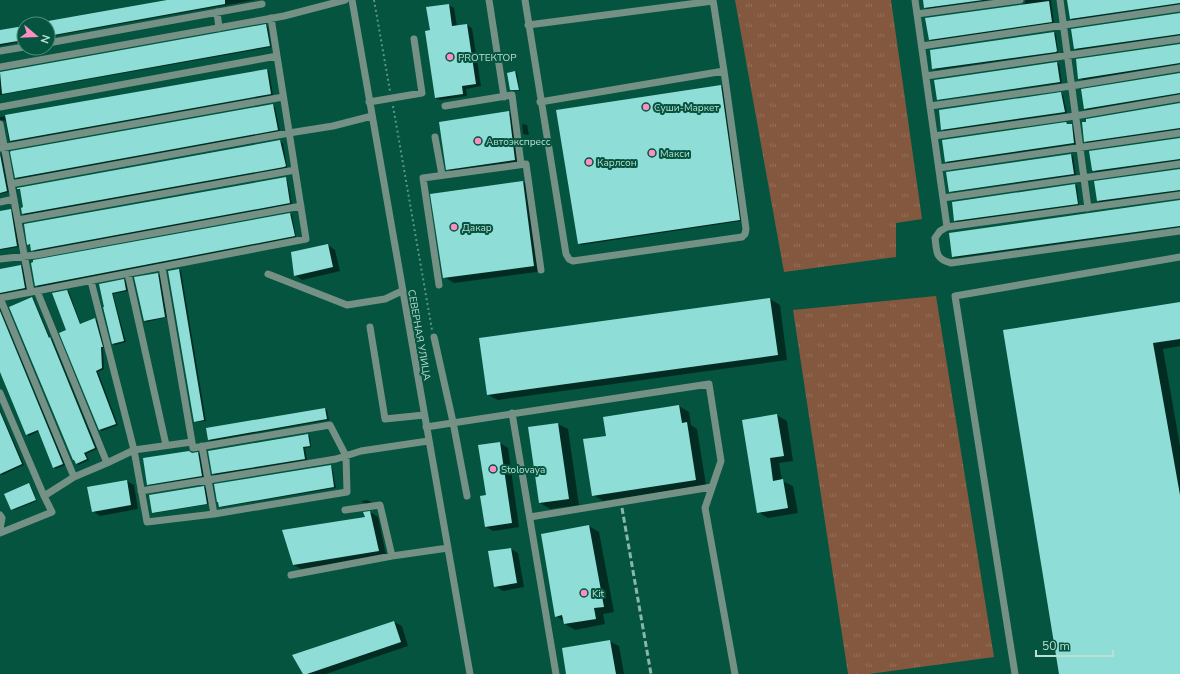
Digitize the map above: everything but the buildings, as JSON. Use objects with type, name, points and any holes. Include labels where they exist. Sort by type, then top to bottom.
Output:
[{"type":"street","points":[[0,67],[271,18],[345,0]]},
{"type":"street","name":"СЕВЕРНАЯ УЛИЦА","points":[[352,0],[470,674]]},
{"type":"street","points":[[489,0],[504,97]]},
{"type":"street","points":[[525,0],[528,25],[540,102],[566,254],[569,259],[573,261],[742,237],[745,234],[746,229],[713,0],[528,25]]},
{"type":"street","points":[[915,0],[947,227]]},
{"type":"street","points":[[917,14],[1020,0]]},
{"type":"street","points":[[1060,0],[1088,208]]},
{"type":"street","points":[[56,41],[262,4]]},
{"type":"street","points":[[922,46],[1180,8]]},
{"type":"street","points":[[217,12],[219,28]]},
{"type":"street","points":[[74,477],[0,298],[306,239],[271,18]]},
{"type":"street","points":[[369,102],[422,93],[414,39]]},
{"type":"street","points":[[926,76],[1180,39]]},
{"type":"street","points":[[0,51],[16,48]]},
{"type":"street","points":[[0,106],[277,56]]},
{"type":"street","points":[[930,106],[1071,86],[1180,68]]},
{"type":"street","points":[[540,102],[724,71]]},
{"type":"street","points":[[445,106],[512,95],[521,164]]},
{"type":"street","points":[[2,148],[284,97]]},
{"type":"street","points":[[934,136],[1075,116],[1180,98]]},
{"type":"street","points":[[11,184],[333,126],[372,116]]},
{"type":"street","points":[[0,124],[2,148],[34,292],[107,463]]},
{"type":"street","points":[[939,168],[1180,133]]},
{"type":"street","points":[[435,137],[442,175]]},
{"type":"street","points":[[439,285],[423,178],[442,175],[526,164],[541,270]]},
{"type":"street","points":[[943,198],[1180,164]]},
{"type":"street","points":[[18,220],[295,170]]},
{"type":"street","points":[[1180,195],[947,227],[940,231],[935,238],[938,256],[945,262],[951,263],[1180,231]]},
{"type":"street","points":[[0,202],[14,199]]},
{"type":"street","points":[[0,259],[25,256],[301,206]]},
{"type":"street","points":[[1015,674],[955,296],[1180,257]]},
{"type":"street","points":[[91,281],[134,450],[147,522],[214,514],[347,492],[346,456],[330,425],[193,448],[162,267]]},
{"type":"street","points":[[128,274],[166,445]]},
{"type":"street","points":[[268,274],[346,305],[385,299],[402,291]]},
{"type":"street","points":[[370,326],[385,419],[424,415]]},
{"type":"street","points":[[434,337],[453,422],[467,496]]},
{"type":"street","points":[[426,427],[709,384],[721,461],[704,508],[735,674]]},
{"type":"street","points":[[0,393],[52,512],[0,533]]},
{"type":"street","points":[[512,413],[556,674]]},
{"type":"street","points":[[141,491],[336,459],[361,451],[428,441]]},
{"type":"street","points":[[44,496],[74,477],[134,450],[192,442]]},
{"type":"street","points":[[202,446],[214,514]]},
{"type":"street","points":[[530,517],[712,487]]},
{"type":"street","points":[[344,510],[380,505],[392,556]]},
{"type":"street","points":[[0,515],[2,518],[0,529]]},
{"type":"street","points":[[291,575],[392,556],[448,548]]},
{"type":"path","points":[[374,0],[434,337]]},
{"type":"green space","points":[[735,0],[891,0],[922,219],[896,223],[896,257],[784,272]]},
{"type":"green space","points":[[936,296],[994,657],[869,674],[848,674],[793,310]]},
{"type":"railway","points":[[622,508],[651,674]]},
{"type":"place","name":"PROТЕКТОР","points":[[450,57]]},
{"type":"place","name":"Суши-Маркет","points":[[646,107]]},
{"type":"place","name":"Автоэкспресс","points":[[478,141]]},
{"type":"place","name":"Макси","points":[[652,153]]},
{"type":"place","name":"Карлсон","points":[[589,162]]},
{"type":"place","name":"Дакар","points":[[454,227]]},
{"type":"place","name":"Stolovaya","points":[[493,469]]},
{"type":"place","name":"Kit","points":[[584,593]]}]
